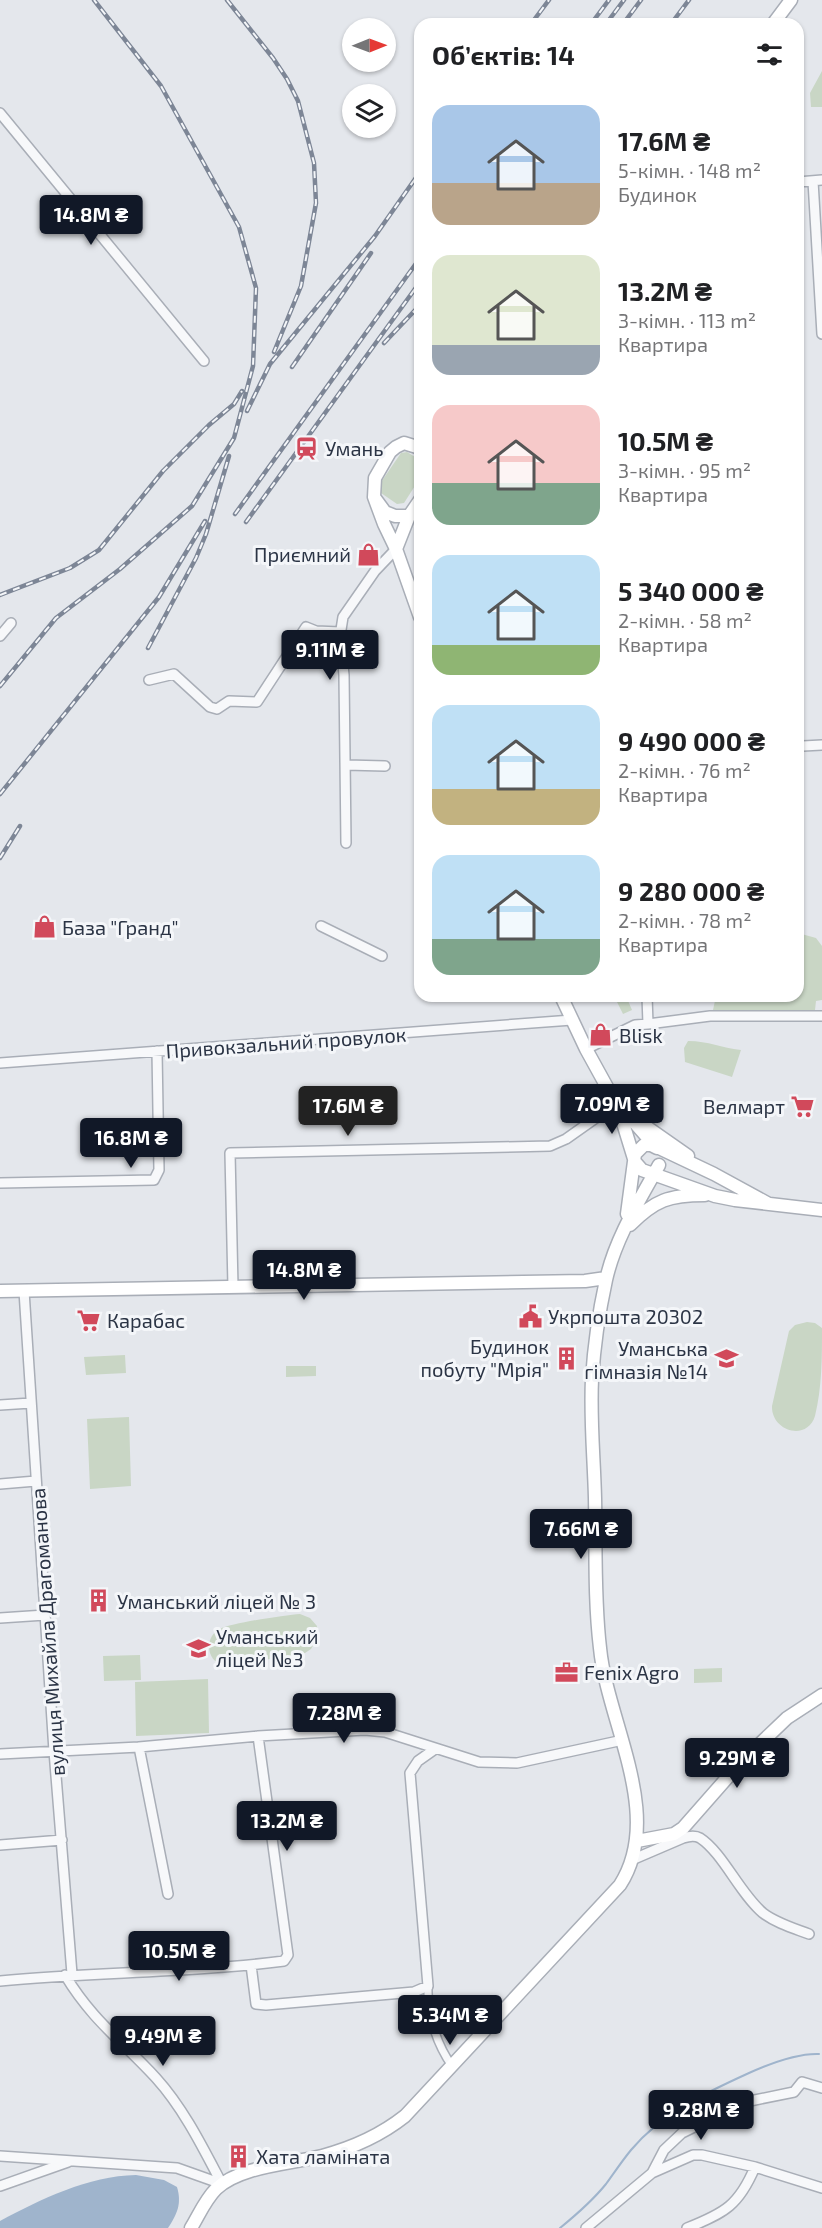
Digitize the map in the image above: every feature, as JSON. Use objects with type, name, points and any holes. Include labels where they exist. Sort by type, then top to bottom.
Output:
[{"type":"main road","points":[[777,18],[791,0]]},
{"type":"main road","points":[[414,443],[404,443],[390,452],[375,478],[374,497],[414,600]]},
{"type":"main road","points":[[404,443],[414,446]]},
{"type":"main road","points":[[374,497],[385,512],[395,516],[409,516]]},
{"type":"main road","points":[[396,549],[414,509]]},
{"type":"main road","points":[[191,2228],[207,2199],[222,2184],[253,2171],[323,2156],[348,2148],[378,2134],[405,2116],[620,1885],[634,1859],[637,1841],[636,1812],[623,1740],[602,1664],[597,1595],[592,1378],[606,1278],[623,1233],[661,1155],[617,1103],[586,1049],[564,1002]]},
{"type":"main road","points":[[617,1103],[637,1166],[653,1170],[715,1196]]},
{"type":"main road","points":[[617,1103],[639,1122],[714,1174]]},
{"type":"main road","points":[[623,1233],[631,1196],[635,1158],[637,1150],[642,1146],[655,1146],[769,1204]]},
{"type":"main road","points":[[623,1233],[645,1210],[664,1199],[682,1196],[715,1196],[822,1210]]},
{"type":"main road","points":[[0,1291],[585,1281],[606,1278]]},
{"type":"main road","points":[[637,1841],[674,1834],[683,1828],[741,1762],[787,1719],[822,1695]]},
{"type":"street","points":[[0,114],[204,361]]},
{"type":"street","points":[[817,181],[822,334]]},
{"type":"street","points":[[346,843],[344,675],[340,632],[343,617],[375,571],[396,549]]},
{"type":"street","points":[[0,636],[11,624]]},
{"type":"street","points":[[149,680],[174,674],[210,707],[217,709],[229,701],[257,702],[306,627],[316,631],[340,632]]},
{"type":"street","points":[[804,746],[822,744]]},
{"type":"street","points":[[346,765],[385,766]]},
{"type":"street","points":[[321,926],[382,956]]},
{"type":"street","points":[[647,1002],[648,1023]]},
{"type":"street","points":[[586,1049],[635,1025],[648,1023],[710,1016],[822,1016]]},
{"type":"street","name":"Привокзальний провулок","points":[[0,1063],[572,1020]]},
{"type":"street","points":[[0,1183],[149,1182],[153,1180],[159,1170],[157,1051]]},
{"type":"street","points":[[233,1287],[230,1153],[550,1146],[566,1139],[617,1103]]},
{"type":"street","name":"вулиця Михайла Драгоманова","points":[[24,1291],[54,1751],[62,1840],[69,1974]]},
{"type":"street","points":[[0,1405],[31,1403]]},
{"type":"street","points":[[0,1484],[36,1481]]},
{"type":"street","points":[[0,1618],[45,1615]]},
{"type":"street","points":[[0,1754],[139,1747],[258,1736],[365,1730],[385,1732],[479,1762],[509,1764],[623,1740]]},
{"type":"street","points":[[0,1981],[69,1974],[251,1965],[284,1961],[288,1955],[258,1736]]},
{"type":"street","points":[[139,1747],[168,1894]]},
{"type":"street","points":[[435,1749],[418,1761],[410,1773],[428,2003],[442,2052],[452,2066]]},
{"type":"street","points":[[634,1859],[683,1838],[699,1837],[709,1845],[763,1913],[780,1923],[809,1934]]},
{"type":"street","points":[[0,1845],[62,1840]]},
{"type":"street","points":[[251,1965],[256,2004],[266,2006],[414,1992],[428,1986]]},
{"type":"street","points":[[69,1974],[79,1998],[102,2025],[157,2079],[194,2133],[222,2184]]},
{"type":"street","points":[[652,2173],[670,2142],[691,2128],[745,2102],[794,2092],[802,2082],[822,2088]]},
{"type":"street","points":[[586,2228],[652,2173],[693,2155],[755,2167],[822,2188]]},
{"type":"street","points":[[0,2156],[177,2168],[222,2184]]},
{"type":"street","points":[[0,2186],[72,2160]]},
{"type":"street","points":[[687,2228],[712,2218],[735,2202],[747,2187],[755,2167]]},
{"type":"green space","points":[[822,71],[822,107],[811,107],[810,93]]},
{"type":"green space","points":[[407,452],[414,456],[414,487],[404,503],[397,504],[381,493],[379,485],[401,453]]},
{"type":"green space","points":[[804,935],[816,938],[822,946],[822,1000],[816,1001],[815,1010],[713,1010],[715,1002],[804,1002]]},
{"type":"green space","points":[[617,1002],[629,1002],[632,1010],[623,1014]]},
{"type":"green space","points":[[688,1041],[741,1050],[732,1077],[685,1062],[684,1048]]},
{"type":"green space","points":[[815,1323],[822,1328],[822,1361],[815,1416],[811,1424],[798,1431],[783,1427],[777,1422],[772,1406],[789,1331],[795,1325]]},
{"type":"green space","points":[[125,1355],[126,1373],[86,1375],[84,1357]]},
{"type":"green space","points":[[286,1366],[316,1366],[316,1376],[286,1377]]},
{"type":"green space","points":[[129,1417],[131,1486],[90,1489],[87,1419]]},
{"type":"green space","points":[[300,1614],[310,1618],[317,1626],[318,1637],[311,1649],[305,1653],[229,1666],[217,1663],[211,1656],[210,1639],[220,1629],[246,1622]]},
{"type":"green space","points":[[140,1655],[141,1680],[104,1681],[103,1656]]},
{"type":"green space","points":[[722,1668],[722,1682],[694,1683],[694,1669]]},
{"type":"green space","points":[[208,1679],[209,1733],[136,1736],[135,1682]]},
{"type":"water","points":[[136,2175],[164,2180],[177,2187],[178,2209],[168,2228],[0,2228],[0,2221],[65,2190],[118,2176]]},
{"type":"waterway","points":[[560,2228],[601,2190],[643,2137],[670,2115],[716,2088],[765,2066],[792,2057],[819,2054]]},
{"type":"railway","points":[[0,686],[56,618],[120,569],[192,506],[234,438],[253,366],[256,288],[239,227],[161,86],[94,0]]},
{"type":"railway","points":[[227,0],[287,79],[298,101],[314,163],[316,203],[301,286],[274,352]]},
{"type":"railway","points":[[536,18],[549,0]]},
{"type":"railway","points":[[596,18],[609,0]]},
{"type":"railway","points":[[610,18],[624,0]]},
{"type":"railway","points":[[628,18],[641,0]]},
{"type":"railway","points":[[676,18],[689,0]]},
{"type":"railway","points":[[247,411],[270,364],[375,236],[414,181]]},
{"type":"railway","points":[[292,367],[371,253]]},
{"type":"railway","points":[[235,514],[414,266]]},
{"type":"railway","points":[[246,522],[414,290]]},
{"type":"railway","points":[[384,343],[414,311]]},
{"type":"railway","points":[[0,595],[70,568],[99,550],[163,471],[209,425],[234,404],[242,391]]},
{"type":"railway","points":[[148,648],[196,558],[206,534],[229,456]]},
{"type":"railway","points":[[0,794],[159,597],[205,521]]},
{"type":"railway","points":[[0,858],[20,826]]},
{"type":"place","name":"Умань","points":[[307,448]]},
{"type":"place","name":"Приємний","points":[[369,554]]},
{"type":"place","name":"База \"Гранд\"","points":[[44,927]]},
{"type":"place","name":"Blisk","points":[[601,1035]]},
{"type":"place","name":"Велмарт","points":[[803,1106]]},
{"type":"place","name":"Укрпошта 20302","points":[[530,1316]]},
{"type":"place","name":"Карабас","points":[[89,1320]]},
{"type":"place","name":"Будинок побуту \"Мрія\"","points":[[567,1358]]},
{"type":"place","name":"Уманська гімназія №14","points":[[726,1359]]},
{"type":"place","name":"Уманський ліцей № 3","points":[[99,1601]]},
{"type":"place","name":"Уманський ліцей №3","points":[[198,1648]]},
{"type":"place","name":"Fenix Agro","points":[[566,1672]]},
{"type":"place","name":"Хата ламіната","points":[[238,2156]]}]
